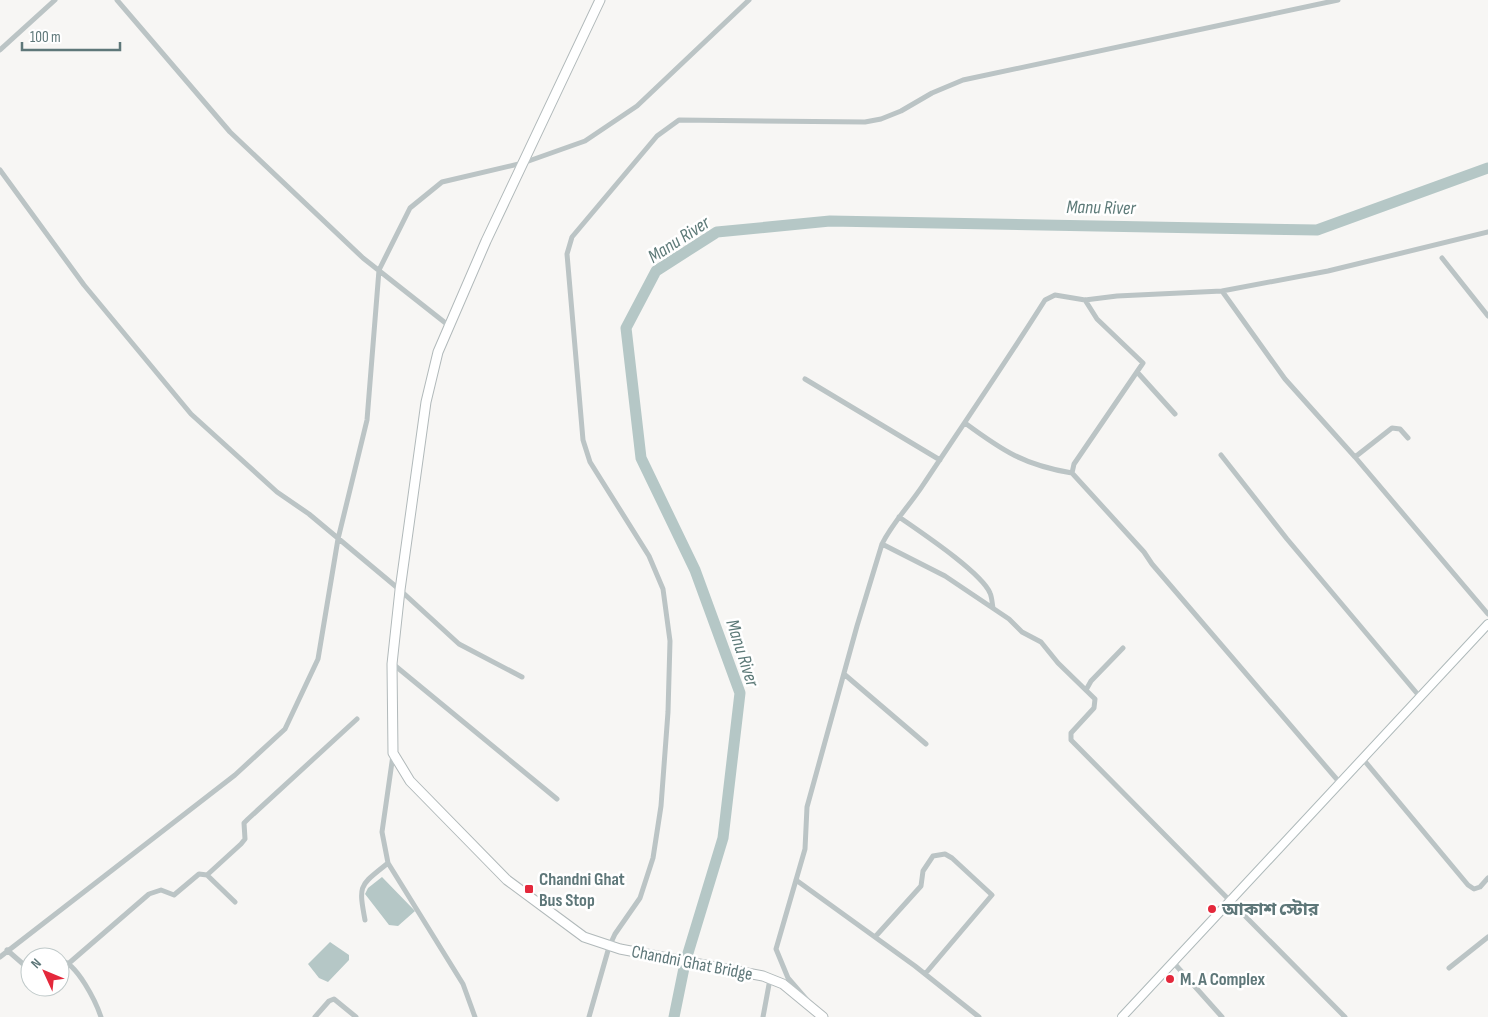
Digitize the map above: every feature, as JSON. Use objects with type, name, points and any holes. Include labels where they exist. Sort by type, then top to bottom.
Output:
[{"type":"highway","points":[[393,753],[392,664],[400,590],[426,402],[438,352],[448,325],[600,0]]},
{"type":"highway","name":"Chandni Ghat Bridge","points":[[393,753],[410,782],[507,880],[584,937],[609,947],[767,977],[783,984],[822,1016]]},
{"type":"main road","points":[[1122,1017],[1488,624]]},
{"type":"street","points":[[0,50],[56,0]]},
{"type":"street","points":[[117,0],[230,132],[379,270],[448,325]]},
{"type":"street","points":[[0,957],[235,775],[285,729],[318,659],[338,539],[368,420],[379,270],[410,208],[442,182],[523,163],[585,141],[637,106],[749,0]]},
{"type":"street","points":[[588,1017],[609,947],[615,934],[640,898],[653,858],[661,806],[668,712],[670,641],[663,589],[649,556],[590,462],[584,440],[567,254],[572,236],[657,136],[679,120],[873,120],[901,111],[932,93],[963,80],[1338,0]]},
{"type":"street","points":[[0,170],[84,285],[191,414],[277,492],[400,590],[459,644],[522,677]]},
{"type":"street","points":[[822,1016],[788,978],[776,949],[805,849],[807,807],[882,544],[965,423],[1045,300],[1055,295],[1085,300],[1118,296],[1222,291],[1375,261],[1460,237],[1488,232]]},
{"type":"street","points":[[1442,258],[1488,316]]},
{"type":"street","points":[[1222,291],[1286,379],[1488,614]]},
{"type":"street","points":[[1072,473],[1074,464],[1138,374],[1143,363],[1097,319],[1085,300]]},
{"type":"street","points":[[1138,374],[1175,414]]},
{"type":"street","points":[[805,379],[940,460]]},
{"type":"street","points":[[965,423],[1015,457],[1029,464],[1072,473],[1144,552],[1152,564],[1340,784]]},
{"type":"street","points":[[1355,457],[1392,428],[1397,428],[1408,438]]},
{"type":"street","points":[[1221,455],[1287,539],[1420,697]]},
{"type":"street","points":[[899,517],[950,554],[973,574],[989,592],[993,608]]},
{"type":"street","points":[[882,544],[945,576],[1009,619],[1022,632],[1041,642],[1058,664],[1086,690],[1096,703],[1071,733],[1071,740],[1345,1017]]},
{"type":"street","points":[[1086,690],[1091,681],[1123,648]]},
{"type":"street","points":[[392,664],[557,799]]},
{"type":"street","points":[[844,674],[926,744]]},
{"type":"street","points":[[208,875],[245,839],[244,823],[356,719]]},
{"type":"street","points":[[393,753],[382,832],[388,863],[463,984],[475,1017]]},
{"type":"street","points":[[1362,759],[1468,885],[1474,889],[1480,887],[1488,878]]},
{"type":"street","points":[[875,937],[921,886],[923,871],[933,856],[945,854],[952,858],[992,895],[925,974]]},
{"type":"street","points":[[366,920],[361,888],[364,882],[388,863]]},
{"type":"street","points":[[70,962],[149,894],[161,890],[174,895],[199,874],[208,875],[235,902]]},
{"type":"street","points":[[796,880],[925,974],[979,1017]]},
{"type":"street","points":[[1449,968],[1488,937]]},
{"type":"street","points":[[7,950],[20,961]]},
{"type":"street","points":[[1173,962],[1222,1017]]},
{"type":"street","points":[[70,966],[89,989],[102,1017]]},
{"type":"street","points":[[763,1017],[767,977]]},
{"type":"street","points":[[315,1017],[334,998],[356,1017]]},
{"type":"shaded area","points":[[382,877],[415,911],[398,926],[389,925],[365,894],[368,888]]},
{"type":"shaded area","points":[[330,942],[349,955],[349,960],[328,982],[319,978],[308,964]]},
{"type":"waterway","name":"Manu River","points":[[674,1017],[685,963],[723,838],[740,693],[695,570],[641,458],[626,328],[656,271],[717,232],[830,221],[1317,230],[1488,168]]},
{"type":"place","name":"Chandni Ghat Bus Stop","points":[[529,889]]},
{"type":"place","name":"আকাশ স্টোর","points":[[1212,909]]},
{"type":"place","name":"M. A Complex","points":[[1170,979]]}]
